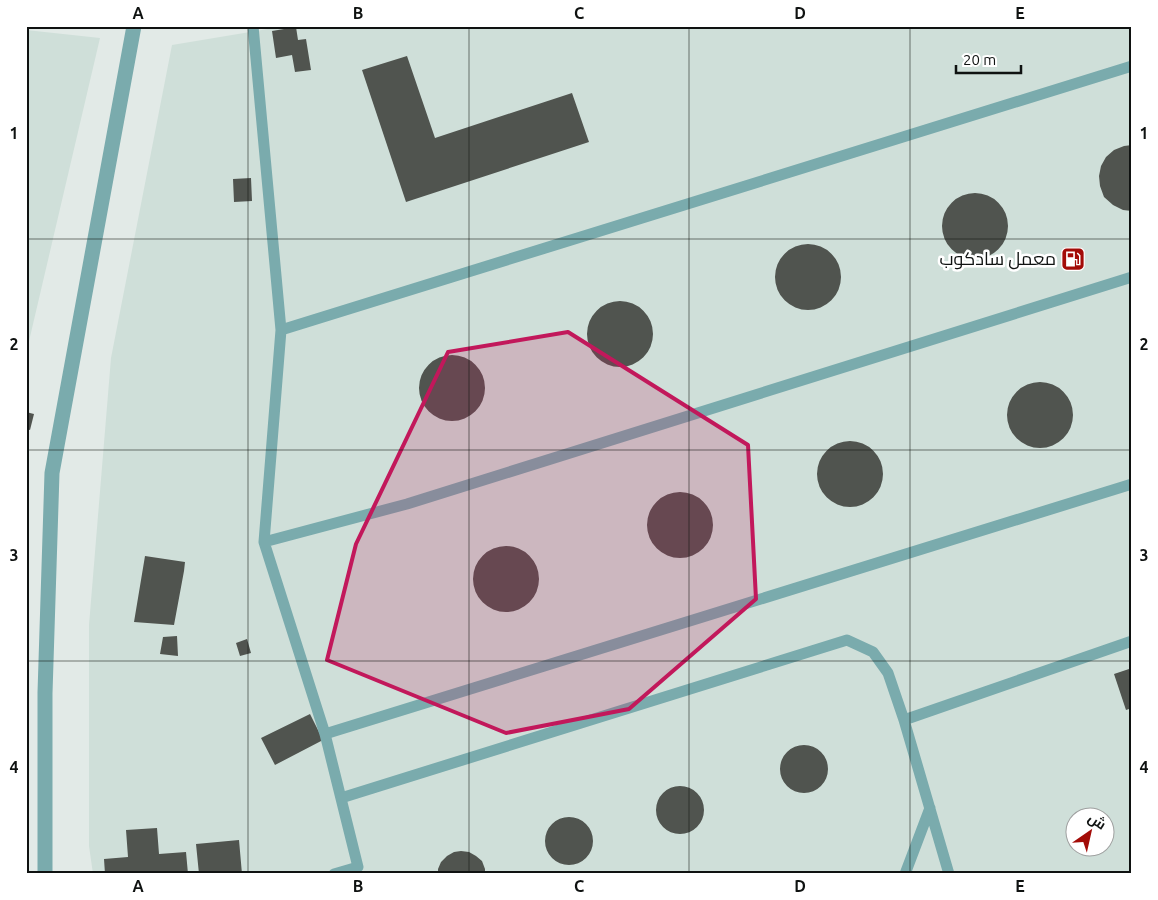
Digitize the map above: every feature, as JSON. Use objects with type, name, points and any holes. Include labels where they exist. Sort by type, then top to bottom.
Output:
[{"type":"street","points":[[45,874],[45,693],[52,473],[134,26]]},
{"type":"lane","points":[[253,26],[281,330],[264,542],[325,734],[359,870],[334,874]]},
{"type":"lane","points":[[281,330],[1132,66]]},
{"type":"lane","points":[[264,542],[417,501],[1132,278]]},
{"type":"lane","points":[[325,734],[1132,484]]},
{"type":"lane","points":[[341,798],[847,640],[873,652],[888,673],[904,720],[949,874]]},
{"type":"lane","points":[[904,720],[1132,641]]},
{"type":"lane","points":[[905,874],[930,808]]},
{"type":"highlighted area","points":[[568,332],[748,445],[756,599],[629,709],[506,733],[327,660],[356,544],[448,352]]},
{"type":"shaded area","points":[[286,26],[1132,26],[1132,874],[93,874],[89,846],[89,625],[111,358],[172,45]]},
{"type":"shaded area","points":[[26,30],[100,38],[26,354]]},
{"type":"building","points":[[296,27],[298,40],[306,39],[311,70],[295,72],[292,55],[276,58],[272,31]]},
{"type":"building","points":[[407,56],[435,138],[572,93],[589,142],[406,202],[362,70]]},
{"type":"building","points":[[1132,145],[1132,211],[1123,210],[1113,205],[1104,197],[1099,176],[1101,166],[1106,157],[1114,150]]},
{"type":"building","points":[[251,178],[252,201],[234,202],[233,179]]},
{"type":"building","points":[[975,193],[988,196],[998,203],[1005,213],[1008,226],[1005,239],[998,249],[988,256],[975,259],[962,256],[952,249],[945,239],[942,226],[945,213],[952,203],[962,196]]},
{"type":"building","points":[[808,244],[820,247],[831,254],[838,265],[841,277],[838,289],[831,300],[820,307],[808,310],[796,307],[785,300],[778,289],[775,277],[778,265],[785,254],[796,247]]},
{"type":"building","points":[[620,301],[632,304],[643,311],[650,322],[653,334],[650,346],[643,357],[632,364],[620,367],[608,364],[597,357],[590,346],[587,334],[590,322],[597,311],[608,304]]},
{"type":"building","points":[[452,355],[464,358],[475,365],[482,376],[485,388],[482,400],[475,411],[464,418],[452,421],[440,418],[429,411],[422,400],[419,388],[422,376],[429,365],[440,358]]},
{"type":"building","points":[[1040,382],[1053,385],[1063,392],[1070,402],[1073,415],[1070,428],[1063,438],[1053,445],[1040,448],[1027,445],[1017,438],[1010,428],[1007,415],[1010,402],[1017,392],[1027,385]]},
{"type":"building","points":[[26,412],[34,414],[30,430],[26,429]]},
{"type":"building","points":[[850,441],[863,444],[873,451],[880,461],[883,474],[880,487],[873,497],[863,504],[850,507],[837,504],[827,497],[820,487],[817,474],[820,461],[827,451],[837,444]]},
{"type":"building","points":[[680,492],[692,495],[703,502],[710,513],[713,525],[710,537],[703,548],[692,555],[680,558],[668,555],[657,548],[650,537],[647,525],[650,513],[657,502],[668,495]]},
{"type":"building","points":[[506,546],[518,549],[529,556],[536,567],[539,579],[536,591],[529,602],[518,609],[506,612],[494,609],[483,602],[476,591],[473,579],[476,567],[483,556],[494,549]]},
{"type":"building","points":[[145,556],[185,562],[174,625],[134,622]]},
{"type":"building","points":[[177,636],[178,656],[160,654],[163,637]]},
{"type":"building","points":[[247,639],[251,653],[240,656],[236,643]]},
{"type":"building","points":[[1132,668],[1132,708],[1126,710],[1114,674]]},
{"type":"building","points":[[310,714],[323,740],[275,765],[261,738]]},
{"type":"building","points":[[804,745],[813,747],[821,752],[826,760],[828,769],[826,778],[821,786],[813,791],[804,793],[795,791],[787,786],[782,778],[780,769],[782,760],[787,752],[795,747]]},
{"type":"building","points":[[680,786],[689,788],[697,793],[702,801],[704,810],[702,819],[697,827],[689,832],[680,834],[671,832],[663,827],[658,819],[656,810],[658,801],[663,793],[671,788]]},
{"type":"building","points":[[569,817],[578,819],[586,824],[591,832],[593,841],[591,850],[586,858],[578,863],[569,865],[560,863],[552,858],[547,850],[545,841],[547,832],[552,824],[560,819]]},
{"type":"building","points":[[157,828],[159,854],[186,852],[188,874],[105,874],[104,859],[128,857],[126,830]]},
{"type":"building","points":[[239,840],[242,874],[199,874],[196,844]]},
{"type":"building","points":[[461,851],[469,852],[482,861],[485,874],[438,874],[441,862],[447,856]]},
{"type":"place","name":"معمل سادكوب","points":[[1073,259]]}]
